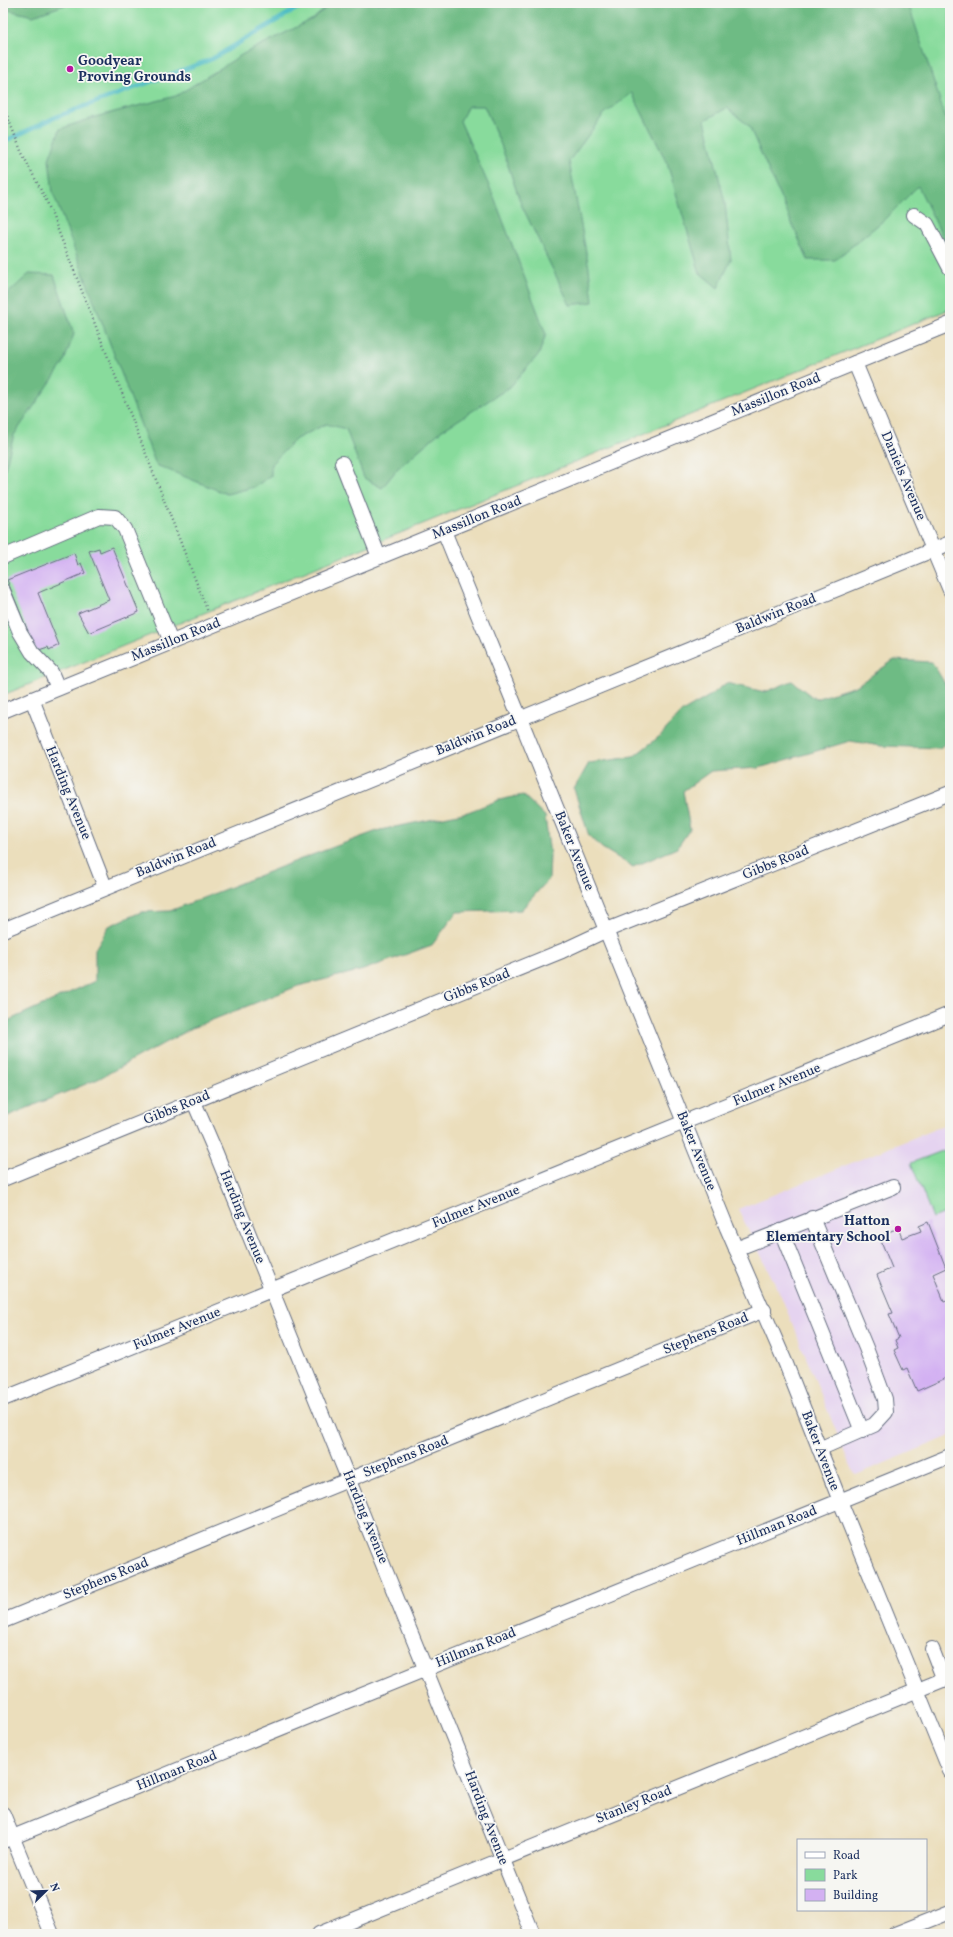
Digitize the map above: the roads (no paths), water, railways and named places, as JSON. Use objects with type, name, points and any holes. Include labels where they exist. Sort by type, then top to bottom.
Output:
[{"type":"street","points":[[914,215],[927,224],[950,268]]},
{"type":"street","name":"Massillon Road","points":[[3,711],[950,324]]},
{"type":"street","name":"Daniels Avenue","points":[[855,363],[950,590]]},
{"type":"street","points":[[342,463],[379,557]]},
{"type":"street","points":[[3,556],[99,516],[115,516],[125,529],[171,642]]},
{"type":"street","name":"Baker Avenue","points":[[444,531],[736,1249],[764,1310],[950,1771]]},
{"type":"street","name":"Baldwin Road","points":[[3,930],[105,887],[950,543]]},
{"type":"street","points":[[3,591],[20,632],[32,652],[50,672],[58,688]]},
{"type":"street","name":"Harding Avenue","points":[[32,699],[105,887]]},
{"type":"street","name":"Gibbs Road","points":[[3,1179],[562,951],[607,930],[950,793]]},
{"type":"street","name":"Fulmer Avenue","points":[[3,1399],[950,1014]]},
{"type":"street","name":"Harding Avenue","points":[[194,1102],[426,1668],[501,1859],[533,1934]]},
{"type":"street","points":[[736,1249],[893,1187]]},
{"type":"street","points":[[812,1218],[866,1348],[885,1399],[886,1412],[874,1425],[819,1449]]},
{"type":"street","points":[[782,1231],[862,1430]]},
{"type":"street","name":"Stephens Road","points":[[3,1621],[764,1310]]},
{"type":"street","name":"Hillman Road","points":[[8,1839],[950,1456]]},
{"type":"street","points":[[932,1649],[947,1678]]},
{"type":"street","name":"Stanley Road","points":[[319,1934],[947,1678]]},
{"type":"street","points":[[3,1814],[8,1839],[52,1934]]},
{"type":"street","points":[[895,1934],[950,1912]]},
{"type":"waterway","points":[[3,142],[56,117],[212,59],[306,3]]},
{"type":"place","name":"Goodyear Proving Grounds","points":[[70,69]]},
{"type":"place","name":"Hatton Elementary School","points":[[898,1229]]}]
